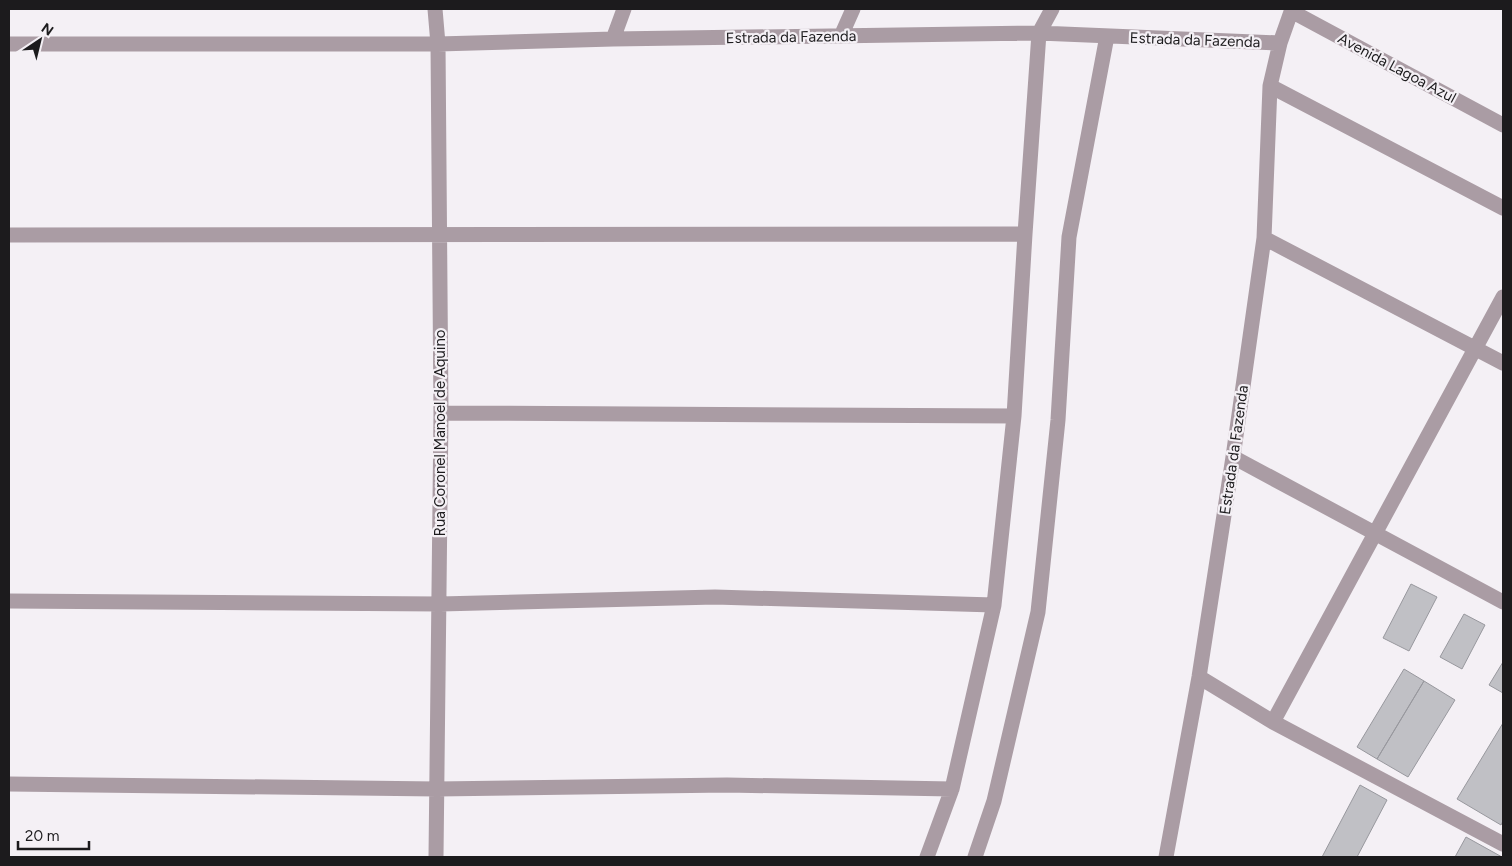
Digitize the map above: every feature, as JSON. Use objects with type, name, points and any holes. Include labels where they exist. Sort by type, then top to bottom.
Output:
[{"type":"street","name":"Rua Coronel Manoel de Aquino","points":[[436,9],[438,44],[441,414],[436,857]]},
{"type":"street","points":[[613,39],[624,9]]},
{"type":"street","points":[[841,36],[853,9]]},
{"type":"street","points":[[927,857],[952,789],[994,604],[1014,416],[1039,33],[1052,9]]},
{"type":"street","points":[[1280,43],[1291,10]]},
{"type":"street","name":"Avenida Lagoa Azul","points":[[1291,10],[1503,125]]},
{"type":"street","name":"Estrada da Fazenda","points":[[9,44],[438,44],[613,39],[1039,33],[1280,43],[1270,86],[1264,238],[1199,677],[1166,857]]},
{"type":"street","points":[[975,857],[994,801],[1038,612],[1058,420],[1069,237],[1107,36]]},
{"type":"street","points":[[1270,86],[1503,208]]},
{"type":"street","points":[[9,235],[1025,234]]},
{"type":"street","points":[[1264,238],[1503,363]]},
{"type":"street","points":[[1273,722],[1374,534],[1477,349],[1503,297]]},
{"type":"street","points":[[441,414],[1014,416]]},
{"type":"street","points":[[1233,457],[1503,602]]},
{"type":"street","points":[[9,601],[440,604],[715,597],[994,604]]},
{"type":"street","points":[[1199,677],[1273,722],[1503,844]]},
{"type":"street","points":[[9,784],[437,789],[727,785],[952,789]]},
{"type":"building","points":[[1411,584],[1437,597],[1409,651],[1383,638]]},
{"type":"building","points":[[1464,614],[1485,625],[1462,669],[1440,657]]},
{"type":"building","points":[[1503,662],[1503,693],[1489,685]]},
{"type":"building","points":[[1404,669],[1424,681],[1377,759],[1357,747]]},
{"type":"building","points":[[1424,681],[1455,700],[1408,777],[1377,759]]},
{"type":"building","points":[[1503,723],[1503,821],[1501,825],[1457,799]]},
{"type":"building","points":[[1360,785],[1387,800],[1357,857],[1322,857]]},
{"type":"building","points":[[1466,837],[1502,857],[1455,857]]}]
